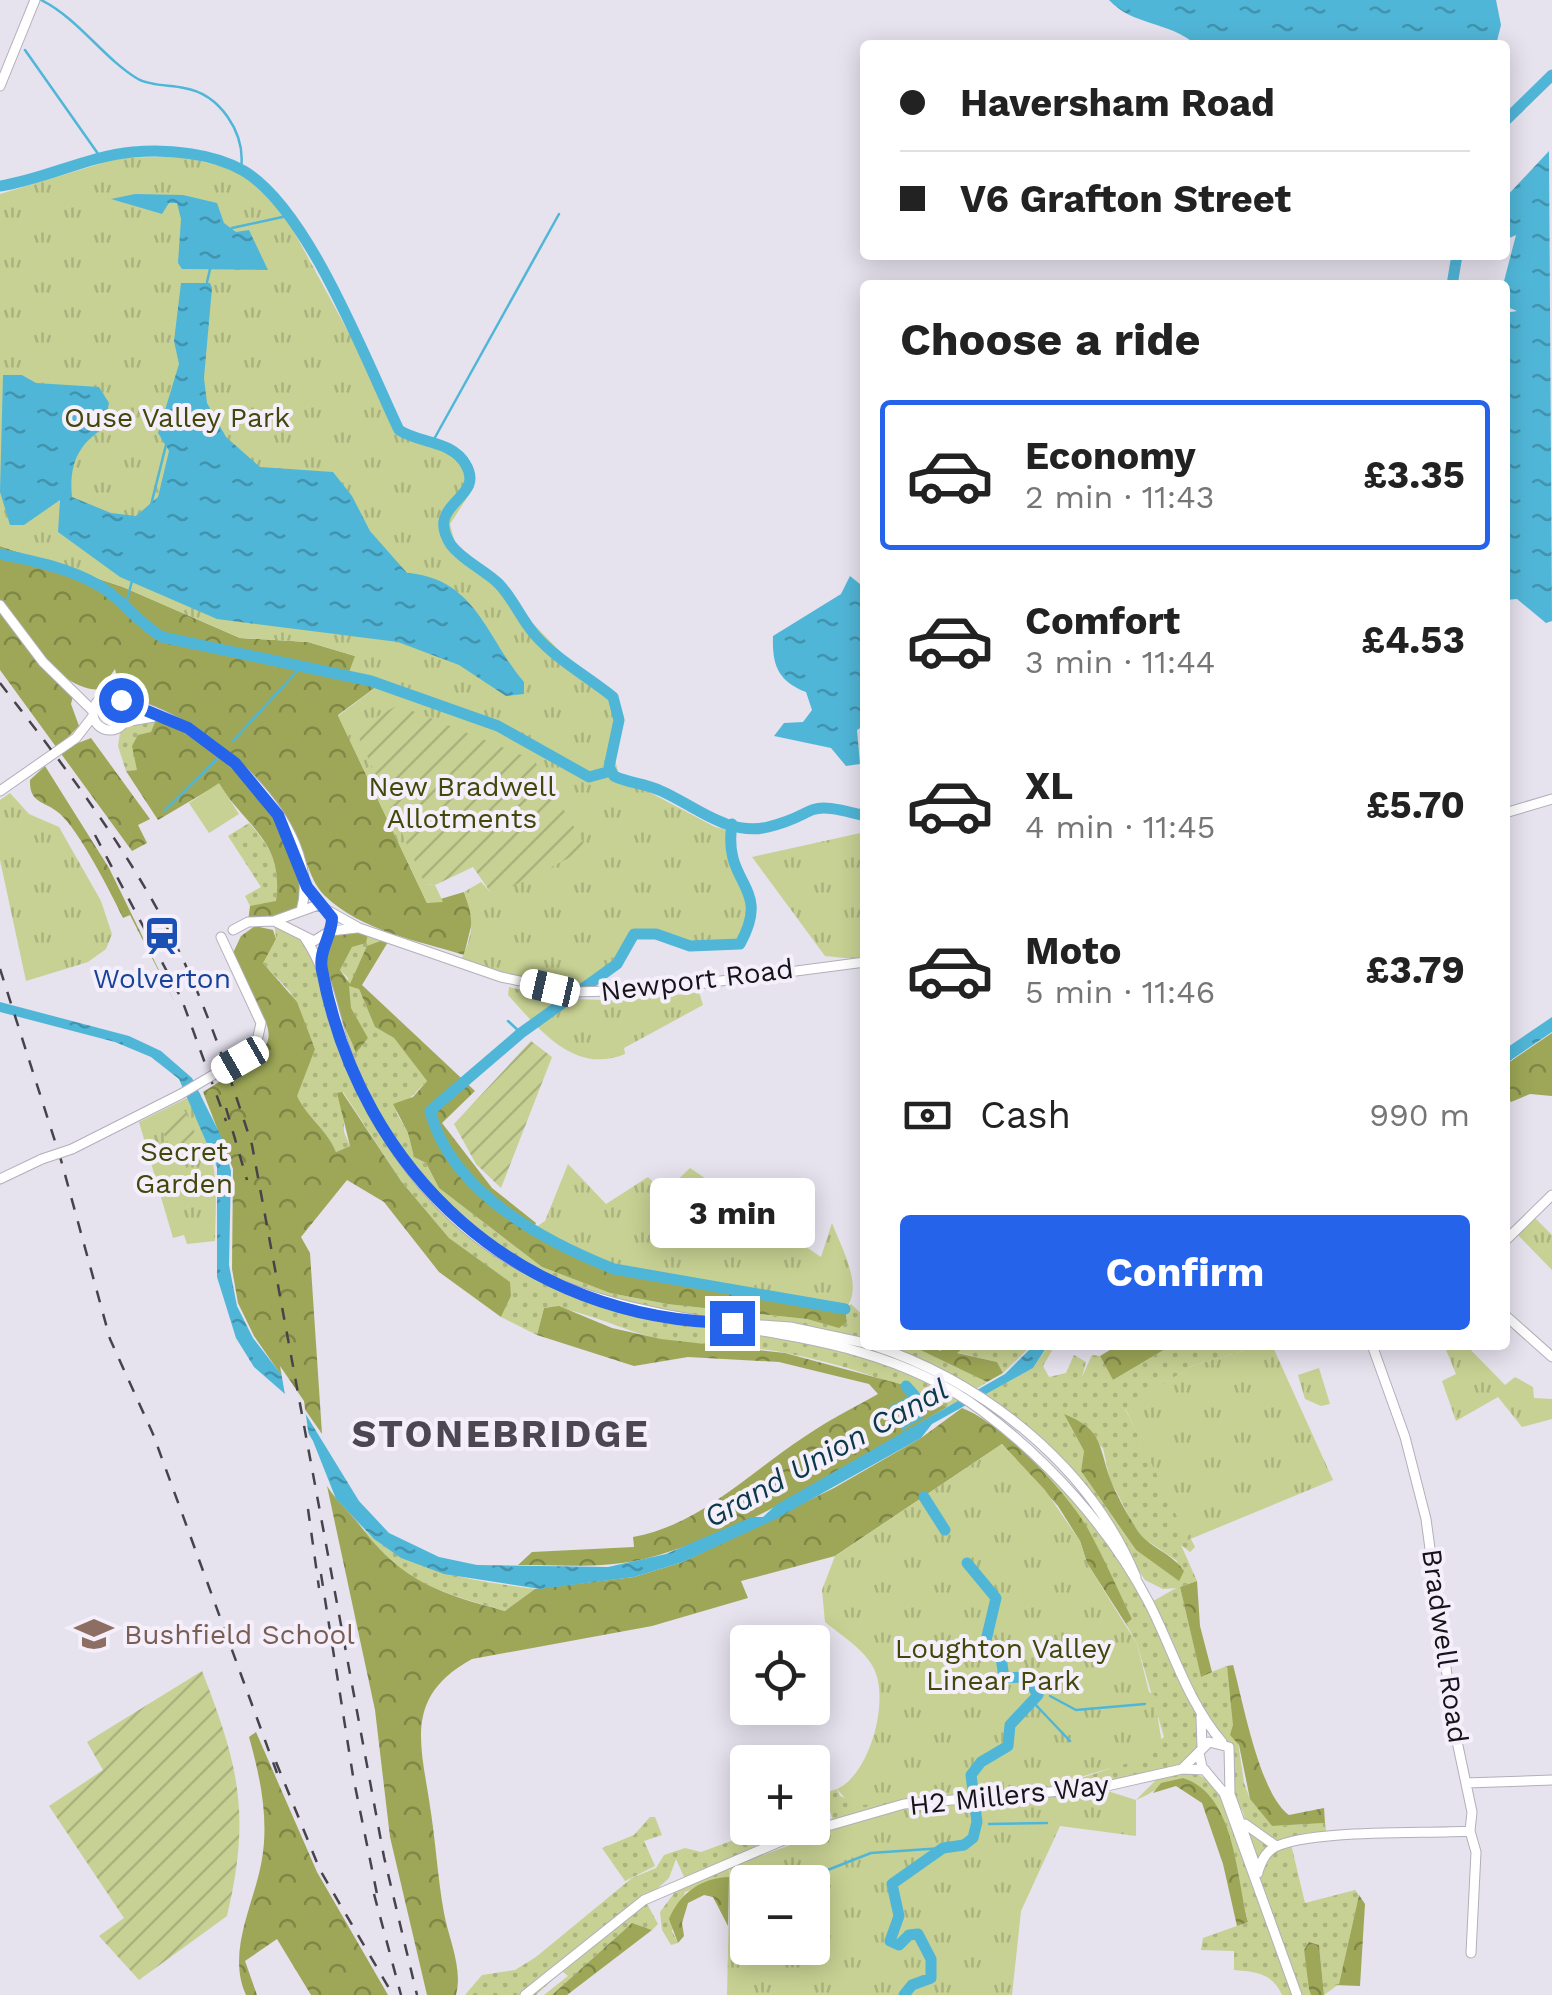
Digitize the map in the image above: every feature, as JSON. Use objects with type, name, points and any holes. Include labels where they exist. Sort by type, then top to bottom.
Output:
[{"type":"street","points":[[0,86],[34,0]]},
{"type":"street","points":[[0,605],[103,728]]},
{"type":"street","points":[[70,690],[116,696],[210,742],[251,779],[278,815],[307,887],[326,910],[329,932],[321,966]]},
{"type":"street","points":[[76,738],[103,697]]},
{"type":"street","points":[[124,702],[124,722]]},
{"type":"street","points":[[0,791],[76,738],[157,716]]},
{"type":"street","points":[[1510,812],[1552,799]]},
{"type":"street","points":[[307,887],[297,926],[321,966],[346,1054],[408,1167],[467,1229],[536,1276],[616,1307],[846,1348],[954,1392],[1013,1436],[1072,1493],[1149,1603],[1200,1717],[1232,1753],[1228,1768],[1230,1794],[1258,1872],[1261,1896]]},
{"type":"street","points":[[0,1179],[95,1138],[255,1050],[261,1024],[229,956],[228,935],[248,922],[274,921],[314,905],[326,910]]},
{"type":"street","name":"Newport Road","points":[[326,910],[360,928],[501,976],[564,991],[652,990],[860,963]]},
{"type":"street","points":[[274,921],[304,938],[318,940],[329,932]]},
{"type":"street","name":"Newport Road","points":[[329,932],[360,928]]},
{"type":"street","points":[[1510,1236],[1552,1195]]},
{"type":"street","points":[[1510,1319],[1552,1357]]},
{"type":"street","points":[[711,1322],[790,1326],[860,1342]]},
{"type":"street","points":[[883,1350],[951,1378],[1023,1428],[1082,1488],[1112,1528],[1143,1593]]},
{"type":"street","name":"Bradwell Road","points":[[1374,1350],[1406,1438],[1426,1519],[1452,1710],[1472,1812],[1470,1831],[1476,1852],[1471,1953]]},
{"type":"street","points":[[1200,1717],[1200,1750],[1207,1771],[1224,1794],[1297,1995]]},
{"type":"street","points":[[1200,1750],[1209,1742],[1222,1742]]},
{"type":"street","name":"H2 Millers Way","points":[[1182,1769],[1200,1750]]},
{"type":"street","points":[[1207,1771],[1228,1768]]},
{"type":"street","name":"H2 Millers Way","points":[[525,1995],[644,1900],[779,1841],[904,1804],[1098,1788],[1182,1769],[1207,1771]]},
{"type":"street","points":[[1466,1783],[1552,1780]]},
{"type":"street","points":[[1240,1818],[1259,1838],[1276,1846],[1347,1836],[1470,1831]]},
{"type":"street","points":[[1258,1872],[1261,1861],[1276,1846]]},
{"type":"green space","name":"Ouse Valley Park","points":[[180,156],[245,172],[271,189],[406,439],[445,450],[468,466],[474,487],[450,524],[455,543],[582,674],[618,699],[623,716],[614,756],[619,776],[715,827],[731,831],[734,864],[750,898],[751,910],[740,944],[690,946],[639,931],[617,964],[575,993],[461,960],[471,926],[464,892],[481,882],[493,895],[534,760],[425,884],[435,885],[443,902],[427,903],[338,716],[379,685],[349,672],[355,656],[308,642],[240,638],[123,587],[0,546],[0,194],[119,158]]},
{"type":"green space","points":[[0,546],[123,587],[240,638],[308,642],[355,656],[380,684],[338,715],[427,903],[464,892],[473,918],[464,955],[372,926],[324,895],[291,825],[258,779],[199,731],[125,694],[115,669],[101,689],[88,688],[57,672],[41,658],[14,628],[0,601]]},
{"type":"green space","points":[[0,610],[73,696],[71,704],[79,726],[67,738],[73,745],[91,738],[150,819],[138,825],[147,843],[132,851],[0,670]]},
{"type":"green space","name":"New Bradwell Allotments","points":[[398,705],[534,760],[587,849],[493,896],[473,867],[435,885],[425,884],[355,729]]},
{"type":"green space","points":[[157,717],[137,770],[126,771],[118,746],[121,726]]},
{"type":"green space","points":[[157,717],[225,754],[278,815],[300,864],[300,912],[248,922],[250,906],[276,901],[275,864],[261,837],[219,784],[158,820],[126,771],[137,770],[132,746],[138,735],[151,732]]},
{"type":"green space","points":[[45,766],[109,868],[175,1003],[130,915],[123,918],[76,833],[59,813],[32,794],[30,780]]},
{"type":"green space","points":[[219,783],[239,814],[209,833],[189,803]]},
{"type":"green space","points":[[10,793],[29,814],[59,827],[101,901],[112,934],[106,949],[88,962],[26,981],[0,860],[0,800]]},
{"type":"green space","points":[[249,823],[273,859],[276,902],[250,906],[245,896],[261,887],[228,836]]},
{"type":"green space","points":[[860,833],[860,960],[825,956],[752,857]]},
{"type":"green space","points":[[274,921],[305,938],[356,1052],[368,1038],[350,1008],[348,978],[340,970],[352,946],[369,930],[382,934],[359,989],[375,1027],[394,1038],[427,1081],[396,1112],[408,1133],[414,1157],[426,1163],[439,1188],[542,1267],[610,1293],[667,1304],[807,1319],[838,1327],[847,1322],[845,1309],[851,1304],[860,1312],[860,1342],[753,1323],[893,1364],[965,1398],[947,1407],[828,1363],[770,1350],[655,1338],[568,1310],[544,1308],[537,1335],[501,1317],[511,1296],[509,1282],[449,1238],[401,1181],[343,1092],[344,1132],[350,1146],[336,1152],[296,1096],[315,1048],[290,992],[262,962],[276,939]]},
{"type":"green space","points":[[255,926],[273,930],[276,939],[263,963],[297,1002],[315,1049],[297,1096],[306,1111],[336,1152],[350,1146],[337,1093],[342,1092],[401,1181],[449,1238],[510,1282],[511,1296],[501,1317],[439,1272],[384,1202],[347,1180],[301,1237],[310,1253],[322,1434],[254,1336],[238,1303],[232,1269],[233,1169],[203,1092],[255,1057],[269,1034],[233,953],[241,936]]},
{"type":"green space","points":[[369,930],[366,943],[352,947],[340,970],[350,984],[367,946],[391,937],[362,985],[475,1091],[442,1123],[492,1188],[536,1223],[533,1229],[614,1269],[845,1309],[847,1322],[839,1328],[807,1319],[667,1304],[610,1293],[542,1267],[439,1188],[426,1163],[414,1157],[408,1133],[393,1104],[413,1097],[427,1081],[394,1038],[375,1027],[359,989],[349,986],[351,1008],[368,1038],[356,1053],[326,981],[329,934]]},
{"type":"green space","points":[[509,987],[559,997],[604,1000],[699,992],[703,1005],[624,1048],[625,1054],[590,1059],[559,1046],[546,1035],[508,995]]},
{"type":"green space","points":[[1552,1033],[1552,1096],[1530,1094],[1511,1102],[1510,1062]]},
{"type":"green space","points":[[531,1041],[552,1057],[501,1188],[476,1164],[454,1124]]},
{"type":"green space","name":"Secret Garden","points":[[189,1097],[210,1153],[216,1218],[215,1241],[187,1244],[184,1235],[173,1238],[139,1122]]},
{"type":"green space","points":[[185,1111],[197,1137],[171,1150],[159,1123]]},
{"type":"green space","points":[[568,1164],[606,1204],[648,1177],[664,1193],[690,1168],[821,1257],[832,1223],[852,1279],[851,1300],[845,1309],[616,1270],[583,1257],[533,1229],[545,1221]]},
{"type":"green space","points":[[1534,1217],[1552,1235],[1552,1270],[1517,1234]]},
{"type":"green space","points":[[559,1306],[612,1328],[661,1339],[785,1353],[900,1384],[947,1407],[802,1493],[688,1545],[616,1564],[518,1565],[532,1552],[634,1547],[633,1537],[680,1522],[702,1510],[813,1431],[878,1394],[869,1384],[779,1362],[688,1357],[634,1366],[537,1335],[544,1308]]},
{"type":"green space","points":[[882,1350],[920,1350],[987,1382],[970,1393]]},
{"type":"green space","points":[[920,1350],[961,1350],[957,1353],[997,1362],[1003,1373],[987,1382]]},
{"type":"green space","points":[[1027,1350],[1003,1373],[997,1362],[955,1352]]},
{"type":"green space","points":[[1046,1350],[1052,1350],[1043,1366],[1049,1377],[1066,1373],[1074,1355],[1086,1362],[1082,1377],[1092,1355],[1100,1356],[1113,1380],[1164,1350],[1246,1350],[1192,1366],[1125,1409],[1195,1547],[1190,1552],[1181,1545],[1197,1581],[1180,1587],[1201,1676],[1227,1666],[1244,1783],[1250,1799],[1272,1826],[1325,1823],[1327,1838],[1291,1844],[1305,1903],[1355,1890],[1359,1895],[1339,1984],[1324,1995],[1319,1945],[1310,1942],[1304,1950],[1311,1995],[1282,1995],[1274,1982],[1263,1975],[1234,1970],[1234,1951],[1201,1950],[1203,1938],[1248,1922],[1225,1823],[1183,1778],[1136,1800],[1159,1777],[834,1823],[830,1791],[837,1789],[840,1796],[871,1803],[1049,1784],[1108,1769],[1164,1737],[1137,1644],[1126,1624],[1132,1619],[1086,1526],[999,1432],[1005,1428],[1072,1493],[1150,1603],[1176,1588],[1163,1589],[1145,1580],[1111,1528],[1052,1455],[979,1397],[1033,1368]],"holes":[[[1065,1416],[1103,1448],[1110,1480],[1139,1535],[1177,1561],[1178,1580],[1136,1550],[1081,1471],[1084,1451]],[[1201,1719],[1232,1760],[1230,1794],[1243,1812],[1258,1872],[1220,1784],[1183,1769],[1202,1747]]]},
{"type":"green space","points":[[1110,1350],[1164,1350],[1113,1380],[1100,1356]]},
{"type":"green space","points":[[1246,1350],[1274,1350],[1333,1480],[1188,1540],[1125,1408],[1192,1366]]},
{"type":"green space","points":[[1446,1350],[1471,1350],[1505,1385],[1515,1377],[1533,1387],[1534,1398],[1552,1399],[1552,1419],[1522,1427],[1498,1397],[1456,1421],[1442,1381],[1456,1374]]},
{"type":"green space","points":[[1319,1368],[1330,1404],[1321,1406],[1305,1399],[1298,1375]]},
{"type":"green space","points":[[962,1408],[1014,1443],[1065,1497],[1088,1529],[1132,1619],[1126,1624],[1087,1563],[1080,1541],[1058,1506],[1002,1444],[835,1556],[741,1581],[748,1598],[652,1626],[472,1659],[434,1690],[425,1707],[422,1726],[421,1746],[442,1901],[458,1975],[456,1995],[427,1995],[390,1837],[375,1710],[327,1486],[377,1546],[408,1574],[443,1592],[505,1611],[535,1589],[634,1577],[683,1562],[834,1488],[921,1438]]},
{"type":"green space","points":[[1064,1414],[1086,1426],[1098,1440],[1113,1487],[1126,1512],[1142,1536],[1184,1571],[1179,1581],[1136,1550],[1081,1471],[1084,1451]]},
{"type":"green space","name":"Loughton Valley Linear Park","points":[[1002,1444],[1045,1490],[1080,1541],[1087,1563],[1137,1644],[1149,1692],[1159,1698],[1156,1707],[1162,1744],[1132,1762],[1053,1785],[852,1806],[837,1789],[848,1781],[867,1754],[878,1719],[879,1685],[866,1657],[825,1622],[822,1590],[835,1556]]},
{"type":"green space","points":[[364,1530],[402,1557],[423,1566],[466,1578],[535,1589],[506,1611],[468,1600],[425,1584],[387,1561]]},
{"type":"green space","points":[[1197,1581],[1200,1626],[1212,1672],[1201,1677],[1180,1587]]},
{"type":"green space","points":[[1233,1665],[1261,1767],[1278,1804],[1289,1815],[1324,1808],[1325,1823],[1272,1826],[1250,1799],[1239,1745],[1230,1735],[1233,1725],[1227,1666]]},
{"type":"green space","points":[[202,1671],[225,1735],[237,1791],[238,1848],[227,1916],[139,1980],[99,1936],[124,1918],[49,1806],[103,1770],[87,1742]]},
{"type":"green space","points":[[256,1732],[317,1872],[388,1995],[311,1995],[277,1939],[245,1961],[257,1995],[246,1995],[240,1944],[264,1844],[262,1797],[249,1737]]},
{"type":"green space","points":[[1183,1778],[1200,1787],[1223,1818],[1248,1922],[1237,1926],[1223,1864],[1202,1803],[1176,1786],[1153,1793],[1161,1783]]},
{"type":"green space","points":[[1098,1788],[1136,1800],[1136,1836],[1060,1826],[1021,1911],[1012,1995],[727,1995],[730,1862],[791,1845],[830,1845],[830,1831],[904,1804]]},
{"type":"green space","points":[[650,1817],[655,1817],[662,1835],[644,1841],[655,1866],[625,1881],[602,1848],[634,1835]]},
{"type":"green space","points":[[730,1841],[730,1845],[757,1845],[730,1862],[729,1877],[685,1892],[672,1931],[678,1943],[671,1945],[662,1930],[660,1912],[685,1879],[676,1859],[669,1878],[645,1900],[658,1924],[652,1930],[632,1923],[552,1995],[544,1995],[568,1976],[562,1971],[536,1995],[465,1995],[482,1975],[515,1970],[536,1957],[632,1878],[656,1868],[664,1855],[685,1848],[701,1852]]},
{"type":"green space","points":[[729,1877],[728,1926],[713,1897],[704,1895],[688,1903],[682,1923],[684,1936],[678,1943],[669,1919],[679,1902],[701,1884]]},
{"type":"green space","points":[[1359,1895],[1365,1904],[1360,1986],[1334,1985],[1339,1984]]},
{"type":"green space","points":[[632,1923],[652,1930],[567,1995],[552,1995]]},
{"type":"green space","points":[[1309,1942],[1319,1945],[1324,1995],[1311,1995],[1309,1989],[1304,1950]]},
{"type":"water","points":[[1109,0],[1496,0],[1501,25],[1497,40],[1190,40],[1118,8]]},
{"type":"water","points":[[1549,151],[1552,621],[1546,623],[1517,599],[1510,600],[1510,312],[1517,311],[1510,308],[1510,280],[1504,280],[1516,235],[1510,238],[1510,193]]},
{"type":"water","points":[[135,194],[183,195],[217,203],[224,223],[236,232],[249,230],[268,270],[182,269],[178,263],[181,219],[177,203],[169,203],[162,214],[111,199]]},
{"type":"water","points":[[181,283],[210,283],[212,288],[204,378],[207,403],[226,437],[260,467],[333,472],[352,496],[370,531],[407,573],[449,586],[478,613],[524,682],[524,694],[506,696],[459,665],[398,642],[217,619],[120,577],[58,532],[60,500],[24,525],[10,525],[0,492],[3,375],[22,375],[36,383],[99,387],[109,403],[104,428],[77,457],[72,497],[111,513],[136,516],[158,497],[169,451],[158,433],[179,364],[174,341]]},
{"type":"water","points":[[850,576],[860,584],[860,764],[846,766],[831,748],[774,736],[784,723],[803,722],[812,710],[806,692],[789,683],[779,671],[773,636],[841,594]]},
{"type":"water","points":[[0,1002],[129,1036],[161,1051],[192,1078],[222,1138],[231,1171],[229,1265],[237,1306],[253,1338],[283,1377],[359,1501],[389,1533],[439,1557],[477,1565],[608,1567],[666,1554],[752,1517],[763,1517],[776,1505],[1005,1374],[1029,1350],[1045,1350],[1033,1368],[932,1424],[921,1438],[776,1519],[683,1562],[634,1577],[540,1589],[444,1574],[401,1558],[374,1539],[336,1499],[313,1441],[285,1394],[254,1367],[236,1338],[217,1277],[217,1167],[179,1079],[151,1057],[115,1042],[0,1012]]},
{"type":"water","points":[[1552,1017],[1552,1032],[1510,1061],[1510,1046]]},
{"type":"pier","points":[[280,1366],[304,1401],[311,1452],[287,1406]]},
{"type":"waterway","points":[[41,0],[67,17],[138,79],[209,98],[235,129],[241,169]]},
{"type":"waterway","points":[[25,50],[101,158]]},
{"type":"waterway","points":[[1510,116],[1552,75]]},
{"type":"waterway","points":[[0,186],[133,152],[190,154],[244,171],[268,190],[313,252],[399,430],[453,451],[466,465],[468,486],[444,519],[444,531],[451,545],[499,584],[544,644],[613,697],[619,720],[609,767],[614,776],[659,790],[711,818],[738,827],[768,827],[820,808],[860,815]]},
{"type":"waterway","points":[[433,441],[559,214]]},
{"type":"waterway","points":[[232,228],[287,216]]},
{"type":"waterway","points":[[1453,280],[1456,260]]},
{"type":"waterway","points":[[207,282],[211,265]]},
{"type":"waterway","points":[[151,505],[166,445]]},
{"type":"waterway","points":[[0,554],[88,580],[162,637],[371,681],[498,726],[589,777],[611,771]]},
{"type":"waterway","points":[[125,608],[132,581]]},
{"type":"waterway","points":[[233,741],[300,668]]},
{"type":"waterway","points":[[165,810],[217,759]]},
{"type":"waterway","points":[[732,824],[734,861],[751,909],[740,944],[690,946],[656,934],[634,934],[617,964],[521,1033],[430,1111],[441,1140],[478,1189],[529,1227],[586,1257],[614,1269],[845,1309]]},
{"type":"waterway","points":[[508,1021],[521,1033]]},
{"type":"waterway","name":"Grand Union Canal","points":[[906,1386],[914,1395],[914,1415]]},
{"type":"waterway","name":"Grand Union Canal","points":[[906,1433],[891,1407],[914,1395]]},
{"type":"waterway","name":"Grand Union Canal","points":[[903,1428],[923,1417]]},
{"type":"waterway","points":[[924,1497],[945,1530]]},
{"type":"waterway","points":[[904,1995],[912,1985],[931,1978],[931,1959],[918,1934],[909,1935],[899,1945],[890,1941],[899,1916],[892,1884],[943,1848],[964,1845],[973,1838],[977,1822],[971,1775],[981,1762],[1008,1746],[1010,1725],[1038,1695],[1026,1677],[1004,1678],[1000,1650],[984,1649],[996,1598],[967,1563]]},
{"type":"waterway","points":[[1050,1696],[1076,1710],[1145,1704]]},
{"type":"waterway","points":[[1033,1702],[1070,1741]]},
{"type":"waterway","points":[[989,1824],[1047,1823]]},
{"type":"waterway","points":[[830,1869],[871,1853],[943,1848]]},
{"type":"railway","points":[[0,683],[92,806],[154,903],[206,1014],[252,1145],[384,1857],[417,1995]]},
{"type":"railway","points":[[95,835],[182,1000],[226,1121]]},
{"type":"railway","points":[[0,969],[61,1160],[110,1339],[153,1434],[277,1773]]},
{"type":"railway","points":[[226,1108],[247,1180]]},
{"type":"railway","points":[[308,1509],[319,1588]]},
{"type":"railway","points":[[321,1574],[353,1776],[379,1904]]},
{"type":"railway","points":[[276,1762],[320,1870],[393,1995]]},
{"type":"railway","points":[[374,1894],[401,1995]]},
{"type":"place","name":"Wolverton","points":[[162,936]]},
{"type":"place","name":"Bushfield School","points":[[94,1634]]},
{"type":"district","name":"STONEBRIDGE","points":[[501,1434]]},
{"type":"route","points":[[121,700],[188,728],[210,742],[251,779],[278,815],[307,887],[332,918],[321,966],[346,1054],[378,1118],[408,1167],[435,1200],[467,1229],[536,1276],[616,1307],[732,1323]]}]
